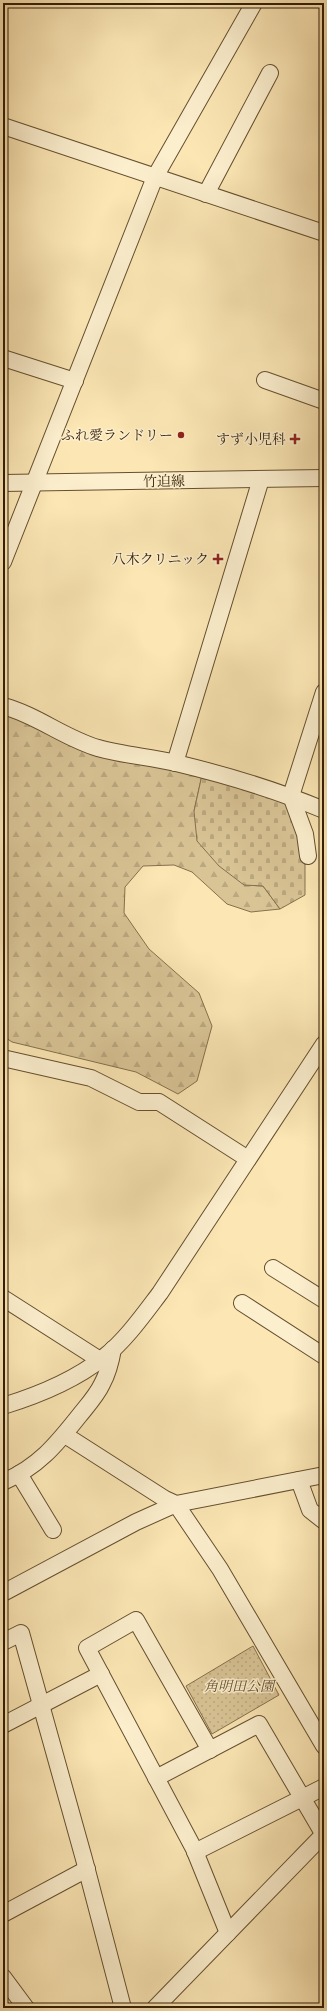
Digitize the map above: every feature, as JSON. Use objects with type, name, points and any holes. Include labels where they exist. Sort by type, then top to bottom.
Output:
[{"type":"street","points":[[3,562],[156,177],[254,3]]},
{"type":"street","points":[[206,194],[270,73]]},
{"type":"street","points":[[3,126],[324,232]]},
{"type":"street","points":[[3,358],[75,381]]},
{"type":"street","points":[[265,380],[324,401]]},
{"type":"street","name":"竹迫線","points":[[3,483],[324,478]]},
{"type":"street","points":[[175,763],[261,479]]},
{"type":"street","points":[[308,856],[305,834],[291,796],[324,692]]},
{"type":"street","points":[[3,706],[23,711],[72,737],[98,748],[175,763],[291,796],[324,810]]},
{"type":"street","points":[[3,1406],[42,1394],[100,1360],[113,1349],[143,1316],[160,1293],[324,1044]]},
{"type":"street","points":[[3,1060],[7,1059],[91,1078],[139,1102],[159,1102],[248,1159]]},
{"type":"street","points":[[273,1268],[324,1300]]},
{"type":"street","points":[[3,1298],[100,1360]]},
{"type":"street","points":[[242,1303],[324,1356]]},
{"type":"street","points":[[3,1482],[19,1474],[46,1456],[65,1435],[102,1385],[109,1369],[113,1349]]},
{"type":"street","points":[[65,1435],[165,1499],[176,1504],[220,1569],[324,1746]]},
{"type":"street","points":[[19,1474],[53,1530]]},
{"type":"street","points":[[3,1593],[136,1522],[176,1504],[324,1475]]},
{"type":"street","points":[[298,1480],[310,1510],[324,1521]]},
{"type":"street","points":[[210,1750],[136,1620],[87,1648],[195,1852],[228,1933]]},
{"type":"street","points":[[3,1642],[21,1633],[87,1869],[123,2008]]},
{"type":"street","points":[[3,1725],[101,1674]]},
{"type":"street","points":[[155,2008],[324,1834],[259,1724],[156,1778]]},
{"type":"street","points":[[195,1852],[324,1787]]},
{"type":"street","points":[[3,1914],[87,1869]]},
{"type":"street","points":[[3,1977],[26,2008]]},
{"type":"green space","points":[[3,710],[202,775],[194,811],[244,885],[263,886],[280,909],[251,912],[227,904],[192,872],[174,865],[143,866],[125,887],[124,913],[149,949],[199,993],[212,1026],[197,1081],[178,1094],[136,1072],[12,1042],[3,1036]]},
{"type":"green space","points":[[202,775],[276,794],[291,806],[305,860],[305,895],[280,909],[263,886],[244,885],[219,866],[197,841],[194,811]]},
{"type":"green space","name":"角明田公園","points":[[253,1646],[279,1695],[212,1734],[186,1686]]},
{"type":"place","name":"ふれ愛ランドリー","points":[[181,435]]},
{"type":"place","name":"すず小児科","points":[[295,439]]},
{"type":"place","name":"八木クリニック","points":[[218,559]]}]
